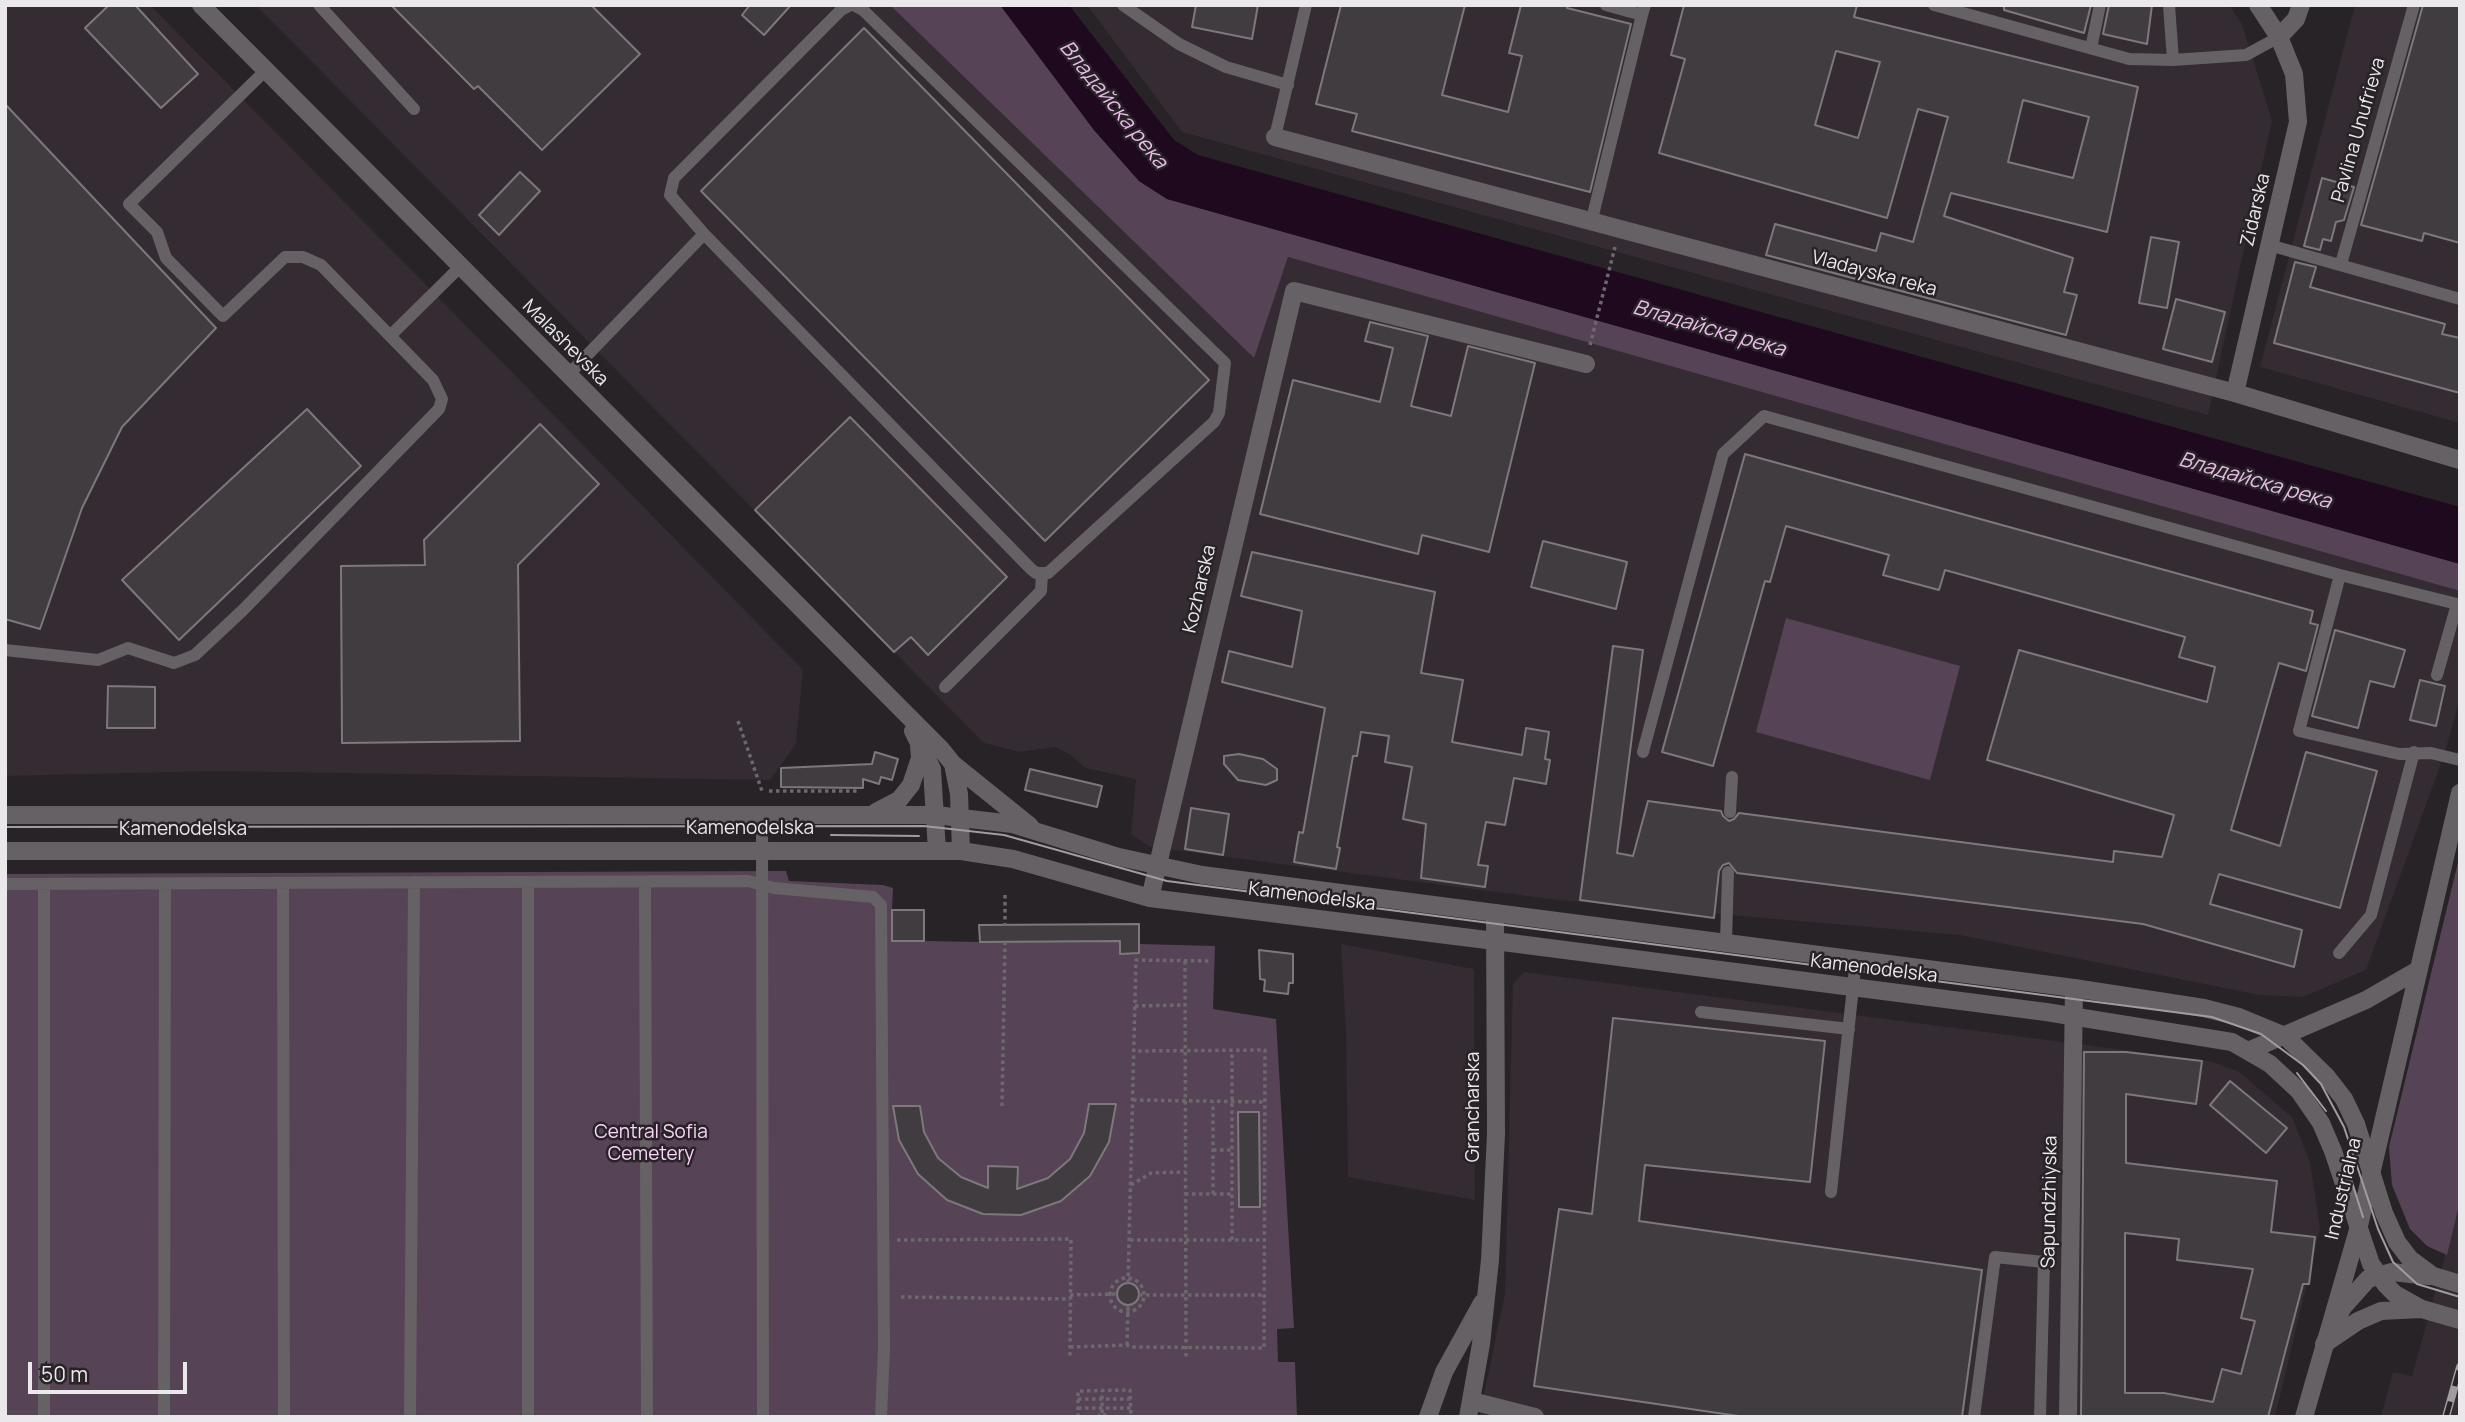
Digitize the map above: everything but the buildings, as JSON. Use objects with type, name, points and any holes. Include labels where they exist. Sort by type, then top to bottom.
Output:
[{"type":"street","name":"Malashevska","points":[[201,5],[953,764],[1038,832]]},
{"type":"street","name":"Zidarska","points":[[2235,393],[2298,122],[2294,74],[2279,37],[2258,5]]},
{"type":"street","points":[[2279,37],[2296,19],[2301,5]]},
{"type":"street","name":"Vladayska reka","points":[[1275,137],[1592,219],[2235,393],[2460,460]]},
{"type":"street","name":"Kozharska","points":[[1150,898],[1294,291],[1586,364]]},
{"type":"street","name":"Malashevska","points":[[900,710],[932,769],[937,851]]},
{"type":"street","points":[[872,814],[899,800],[911,785],[920,758],[919,741]]},
{"type":"street","points":[[953,764],[959,794],[961,851]]},
{"type":"street","name":"Industrialna","points":[[2304,1417],[2358,1230],[2460,793]]},
{"type":"street","name":"Kamenodelska","points":[[5,815],[872,814],[959,817],[1012,824],[1157,867],[1263,884],[1856,959],[2204,1007],[2239,1017],[2285,1037],[2326,1077],[2344,1099],[2356,1124],[2397,1242],[2410,1259],[2433,1276],[2460,1284]]},
{"type":"street","name":"Kamenodelska","points":[[5,851],[961,851],[1013,859],[1150,898],[2211,1037],[2248,1051],[2270,1064],[2299,1091],[2321,1123],[2333,1151],[2358,1230],[2378,1275],[2395,1294],[2422,1309],[2460,1320]]},
{"type":"street","name":"Grancharska","points":[[1470,1409],[1490,1260],[1496,1134],[1495,913]]},
{"type":"street","points":[[2248,1051],[2366,1000],[2418,970]]},
{"type":"street","name":"Sapundzhiyska","points":[[2068,1417],[2074,988]]},
{"type":"street","points":[[2324,1344],[2350,1297],[2368,1279],[2403,1272],[2433,1276]]},
{"type":"street","points":[[1428,1417],[1461,1337],[1484,1301]]},
{"type":"street","points":[[2324,1344],[2358,1321],[2381,1311],[2422,1309]]},
{"type":"street","points":[[1470,1409],[1535,1417]]},
{"type":"lane","points":[[319,5],[414,109]]},
{"type":"lane","points":[[852,5],[863,9],[1225,363],[1219,413],[1214,422],[1053,570],[1042,574],[1031,569],[674,200],[670,183],[831,20],[852,5]]},
{"type":"lane","points":[[1123,5],[1179,44],[1226,67],[1288,85]]},
{"type":"lane","points":[[1275,137],[1306,5]]},
{"type":"lane","points":[[1592,219],[1644,10],[1606,5]]},
{"type":"lane","points":[[1934,5],[2129,59],[2173,60],[2246,55],[2279,37]]},
{"type":"lane","points":[[2091,48],[2100,5]]},
{"type":"lane","points":[[2169,5],[2173,60]]},
{"type":"lane","name":"Pavlina Unufrieva","points":[[2341,264],[2414,5]]},
{"type":"lane","points":[[5,650],[98,660],[128,648],[174,663],[195,655],[243,610],[439,409],[439,389],[321,265],[303,257],[285,257],[223,317],[166,258],[157,232],[129,204],[266,70]]},
{"type":"lane","points":[[568,375],[704,234]]},
{"type":"lane","points":[[2269,245],[2460,299]]},
{"type":"lane","points":[[390,336],[460,267]]},
{"type":"lane","points":[[1643,752],[1723,454],[1764,416],[2340,575],[2457,604],[2452,634],[2437,675]]},
{"type":"lane","points":[[944,687],[1041,591],[1042,574]]},
{"type":"lane","points":[[2340,575],[2300,731],[2399,754],[2431,753],[2460,760]]},
{"type":"lane","points":[[2452,634],[2460,645]]},
{"type":"lane","points":[[2339,953],[2371,915],[2414,752]]},
{"type":"lane","points":[[1730,812],[1732,777]]},
{"type":"lane","points":[[762,814],[763,1417]]},
{"type":"lane","points":[[1726,943],[1728,872]]},
{"type":"lane","points":[[5,884],[748,881],[873,897],[881,905],[881,1417]]},
{"type":"lane","points":[[410,1417],[414,882]]},
{"type":"lane","points":[[528,882],[528,1417]]},
{"type":"lane","points":[[645,882],[647,1417]]},
{"type":"lane","points":[[284,883],[284,1417]]},
{"type":"lane","points":[[44,884],[44,1417]]},
{"type":"lane","points":[[164,1417],[165,884]]},
{"type":"lane","points":[[1831,1192],[1856,959]]},
{"type":"lane","points":[[1701,1012],[1849,1029]]},
{"type":"lane","points":[[1974,1417],[1995,1257],[2044,1262],[2040,1417]]},
{"type":"path","points":[[1593,330],[1616,242]]},
{"type":"path","points":[[738,721],[762,791]]},
{"type":"path","points":[[769,791],[857,791]]},
{"type":"path","points":[[1005,895],[1005,925]]},
{"type":"path","points":[[1002,1106],[1005,942]]},
{"type":"path","points":[[1128,1280],[1136,960],[1210,961]]},
{"type":"path","points":[[1185,961],[1186,1358]]},
{"type":"path","points":[[1135,1006],[1185,1005]]},
{"type":"path","points":[[1070,1347],[1126,1345],[1264,1348],[1265,1050],[1134,1051]]},
{"type":"path","points":[[1232,1051],[1232,1240]]},
{"type":"path","points":[[1132,1100],[1264,1102]]},
{"type":"path","points":[[1213,1102],[1213,1194]]},
{"type":"path","points":[[1213,1150],[1232,1150]]},
{"type":"path","points":[[1130,1186],[1151,1173],[1185,1172]]},
{"type":"path","points":[[1185,1194],[1232,1194]]},
{"type":"path","points":[[883,1240],[1071,1239],[1070,1358]]},
{"type":"path","points":[[1129,1240],[1264,1240]]},
{"type":"path","points":[[1128,1280],[1142,1286],[1142,1295],[1142,1304],[1127,1312],[1119,1310],[1110,1295],[1112,1286],[1128,1280]]},
{"type":"path","points":[[883,1297],[1070,1297],[1117,1294]]},
{"type":"path","points":[[1142,1295],[1264,1295]]},
{"type":"path","points":[[1126,1345],[1128,1305]]},
{"type":"path","points":[[1078,1417],[1078,1391],[1130,1390],[1130,1417]]},
{"type":"path","points":[[1101,1413],[1102,1391]]},
{"type":"path","points":[[1078,1399],[1130,1399]]},
{"type":"path","points":[[1078,1408],[1107,1417]]},
{"type":"path","points":[[1101,1413],[1130,1408]]},
{"type":"shaded area","points":[[5,5],[150,5],[803,670],[796,744],[770,780],[216,771],[5,776]]},
{"type":"shaded area","points":[[256,5],[890,5],[1253,357],[1288,257],[2460,591],[2460,699],[2444,755],[2366,970],[2303,997],[2259,995],[1960,935],[1558,900],[1150,847],[1131,834],[1136,779],[1085,768],[1071,755],[1055,747],[1020,752],[984,743]]},
{"type":"shaded area","points":[[1087,5],[2229,5],[2242,24],[2272,120],[2208,415],[1182,132]]},
{"type":"shaded area","points":[[2355,5],[2460,5],[2460,423],[2260,367]]},
{"type":"shaded area","points":[[1341,944],[1474,969],[1475,1200],[1348,1177],[1346,1031]]},
{"type":"shaded area","points":[[1524,972],[2209,1061],[2238,1071],[2292,1117],[2310,1162],[2320,1228],[2275,1417],[1479,1417],[1505,1294],[1513,984]]},
{"type":"shaded area","points":[[2460,1201],[2460,1417],[2381,1417],[2393,1372],[2412,1376]]},
{"type":"green space","points":[[890,5],[1000,5],[1094,130],[1139,181],[1167,199],[2460,564],[2460,591],[1288,257],[1254,358]]},
{"type":"green space","points":[[1786,618],[1960,666],[1930,780],[1756,732]]},
{"type":"green space","points":[[2460,854],[2460,1201],[2447,1255],[2427,1246],[2410,1229],[2392,1185],[2389,1147]]},
{"type":"green space","name":"Central Sofia Cemetery","points":[[786,871],[789,881],[883,885],[893,888],[892,910],[924,910],[925,941],[979,942],[979,925],[1139,924],[1139,944],[1215,946],[1213,1009],[1276,1019],[1294,1328],[1277,1329],[1278,1362],[1295,1362],[1297,1417],[5,1417],[5,874]]},
{"type":"water","name":"Владайска река","points":[[1000,5],[1069,5],[1174,140],[1198,155],[2460,507],[2460,564],[1167,199],[1139,181],[1094,130]]},
{"type":"tram line","points":[[5,827],[924,826],[1004,835],[1167,881],[2212,1017],[2261,1034],[2303,1065],[2321,1084],[2344,1127],[2378,1229],[2393,1262],[2417,1284],[2460,1297]]},
{"type":"tram line","points":[[831,835],[919,836]]},
{"type":"tram line","points":[[2297,1073],[2326,1111]]},
{"type":"tram line","points":[[2348,1170],[2363,1217]]},
{"type":"railway","points":[[2446,1417],[2460,1367]]}]
